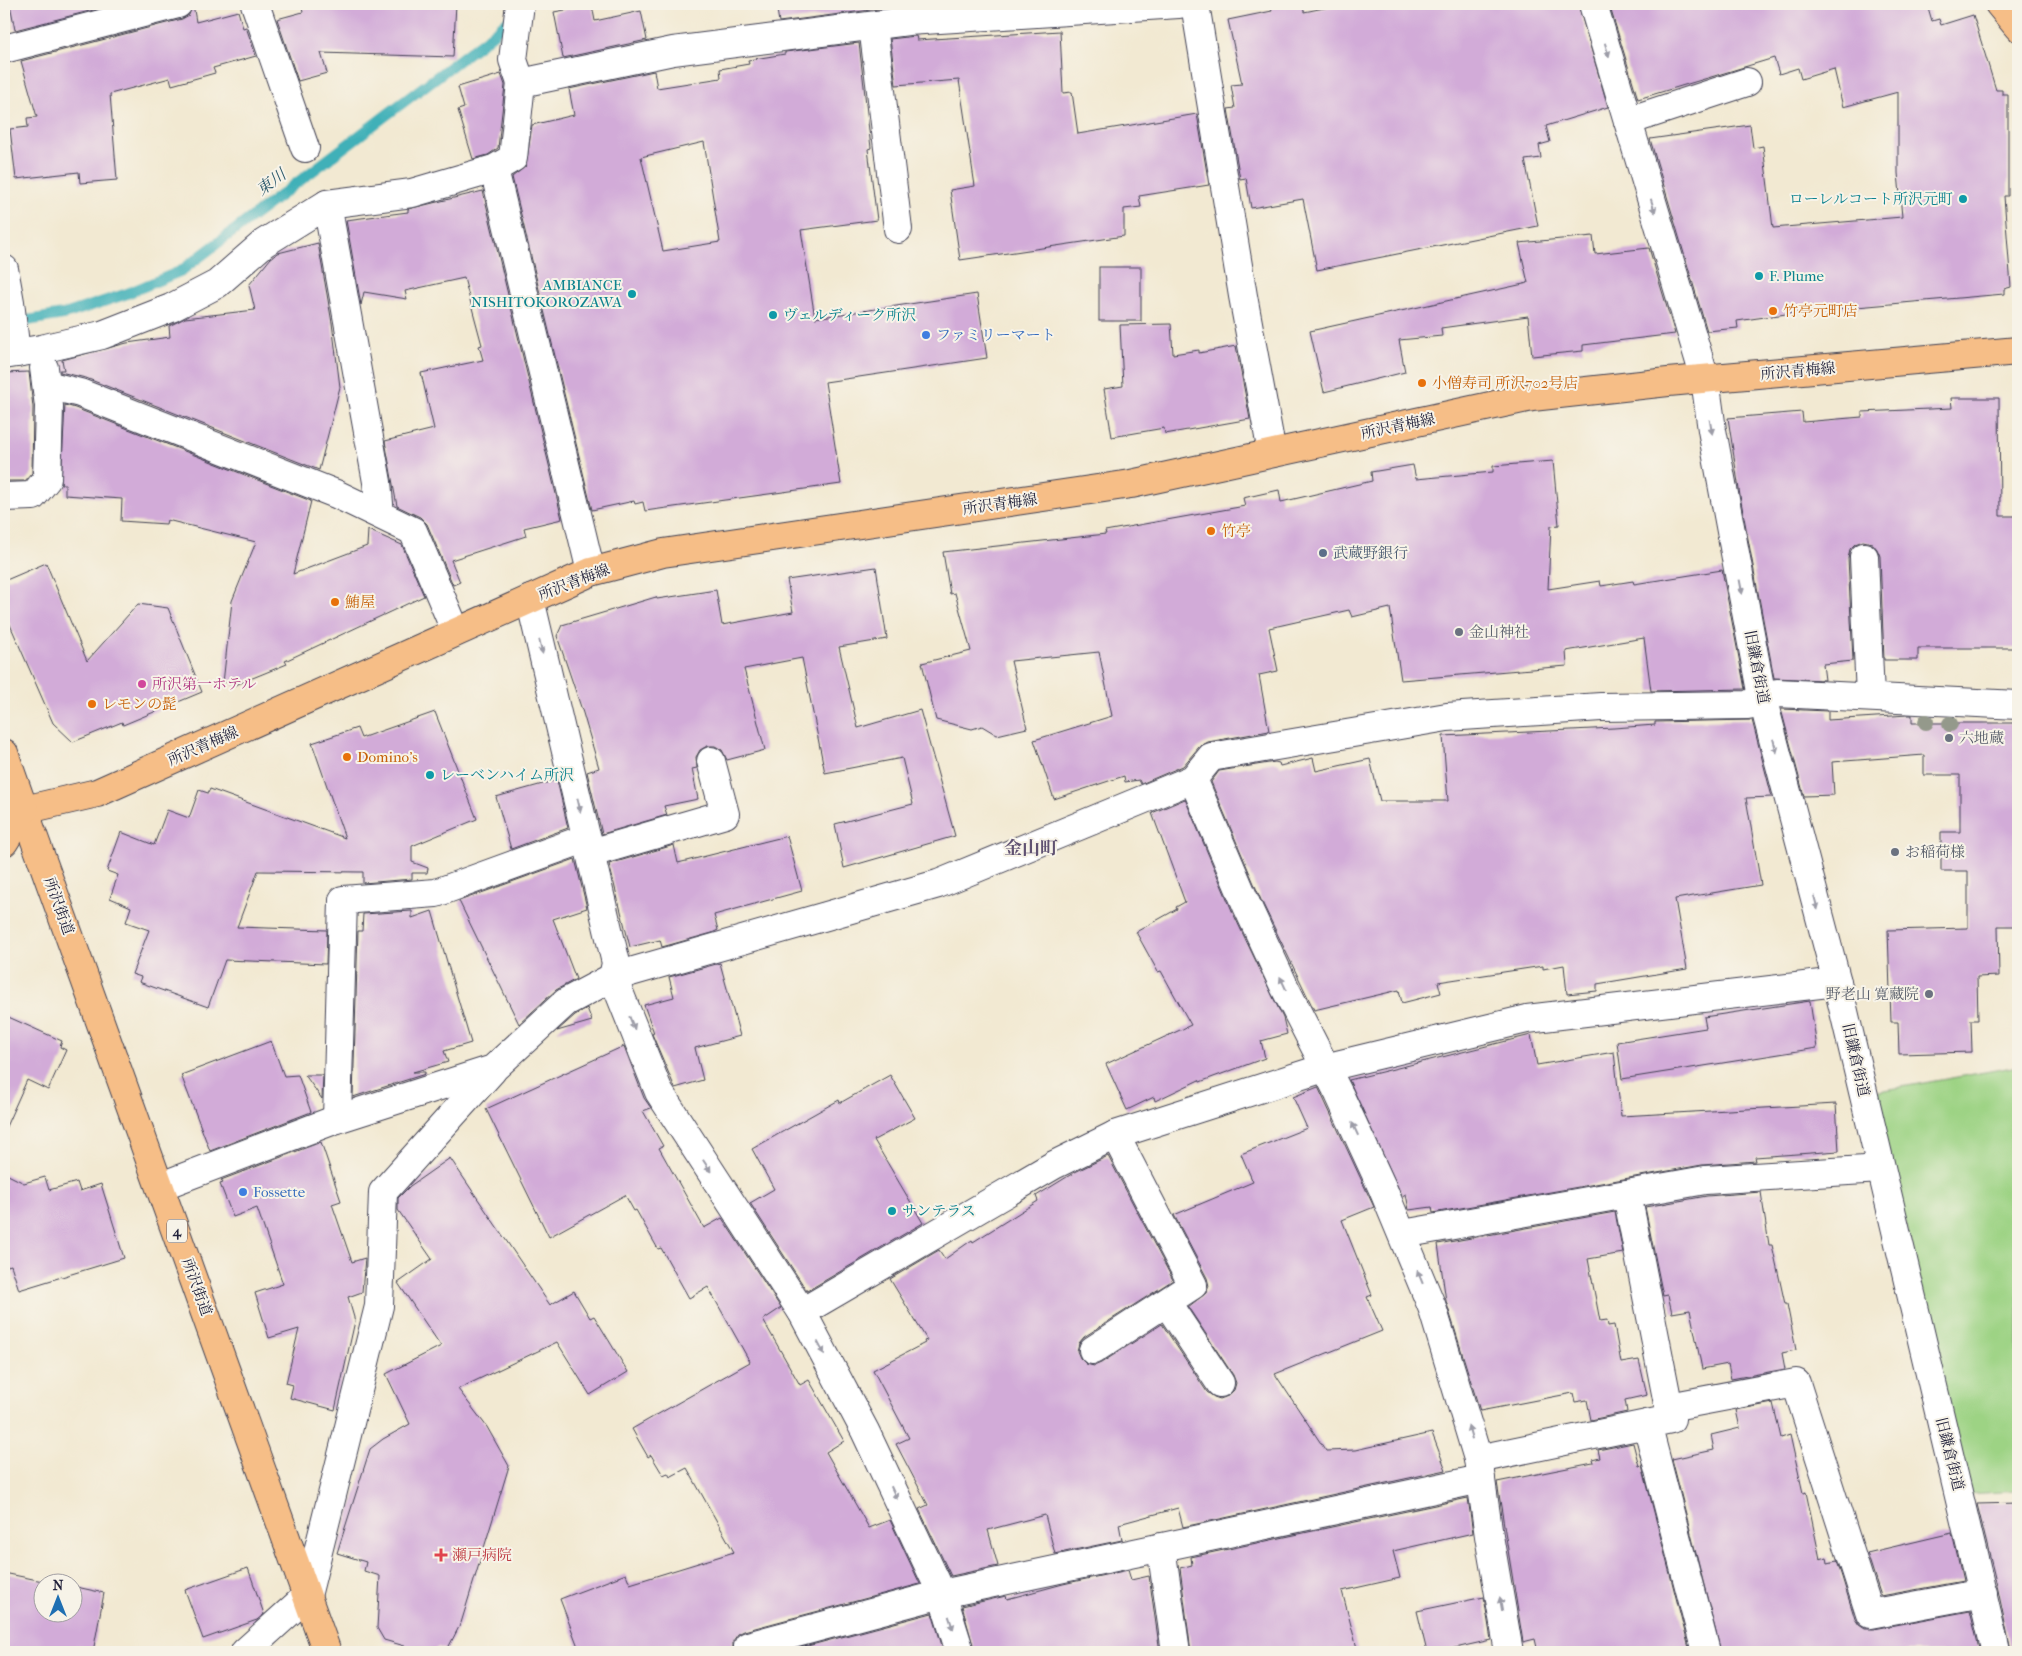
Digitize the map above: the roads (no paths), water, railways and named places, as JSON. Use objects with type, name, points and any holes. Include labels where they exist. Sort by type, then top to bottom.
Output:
[{"type":"main road","points":[[1999,4],[2018,27]]},
{"type":"main road","name":"所沢青梅線","points":[[14,811],[97,793],[591,572],[663,553],[1097,489],[1532,397],[1705,379],[2018,351]]},
{"type":"main road","name":"所沢街道","points":[[4,754],[14,811],[161,1186],[327,1652]]},
{"type":"main road","points":[[4,842],[14,811]]},
{"type":"street","points":[[4,49],[178,4]]},
{"type":"street","points":[[255,4],[305,148]]},
{"type":"street","points":[[20,352],[102,335],[171,308],[217,284],[264,244],[327,204],[412,193],[494,169],[513,158],[520,4]]},
{"type":"street","points":[[517,72],[908,21],[1179,4]]},
{"type":"street","points":[[1195,4],[1243,296],[1272,453]]},
{"type":"street","name":"旧鎌倉街道","points":[[1593,4],[1705,379],[1712,430],[1762,697],[1837,982],[1996,1652]]},
{"type":"street","points":[[873,26],[898,229]]},
{"type":"street","points":[[1628,122],[1747,82]]},
{"type":"street","points":[[494,169],[591,572]]},
{"type":"street","points":[[327,204],[377,482],[380,514]]},
{"type":"street","points":[[4,269],[7,298],[20,352],[47,385],[49,406],[47,479],[33,496],[4,497]]},
{"type":"street","points":[[47,385],[80,393],[336,494],[413,531],[456,632]]},
{"type":"street","points":[[1864,557],[1870,697]]},
{"type":"street","points":[[530,599],[616,963],[613,977],[660,1092],[802,1312],[866,1431],[942,1594],[960,1652]]},
{"type":"street","points":[[245,1652],[307,1596],[379,1306],[383,1192],[493,1069],[566,1002],[613,977],[938,884],[1193,779],[1211,757],[1447,717],[1600,707],[1748,705],[1762,697],[1777,693],[2018,705]]},
{"type":"street","points":[[338,1119],[343,900],[436,893],[589,845],[725,814],[711,761]]},
{"type":"street","points":[[1193,779],[1251,914],[1324,1068],[1339,1094],[1403,1234],[1432,1307],[1480,1469],[1489,1536],[1509,1652]]},
{"type":"street","points":[[802,1312],[1054,1165],[1115,1136],[1324,1068],[1527,1019],[1837,982]]},
{"type":"street","points":[[161,1186],[338,1119],[493,1069]]},
{"type":"street","points":[[1093,1350],[1193,1285],[1115,1136]]},
{"type":"street","points":[[1403,1234],[1705,1180],[1881,1168]]},
{"type":"street","points":[[748,1652],[748,1646],[942,1594],[1160,1547],[1480,1469],[1647,1424],[1672,1420],[1628,1194]]},
{"type":"street","points":[[1167,1303],[1220,1383]]},
{"type":"street","points":[[1669,1407],[1796,1383],[1870,1614],[1983,1593]]},
{"type":"street","points":[[1647,1424],[1706,1652]]},
{"type":"street","points":[[1160,1547],[1176,1652]]},
{"type":"waterway","name":"東川","points":[[13,323],[66,314],[126,294],[181,271],[484,41],[514,16]]},
{"type":"place","name":"ローレルコート所沢元町","points":[[1963,199]]},
{"type":"place","name":"F. Plume","points":[[1759,276]]},
{"type":"place","name":"AMBIANCE NISHITOKOROZAWA","points":[[632,294]]},
{"type":"place","name":"竹亭元町店","points":[[1773,311]]},
{"type":"place","name":"ヴェルディーク所沢","points":[[773,315]]},
{"type":"place","name":"ファミリーマート","points":[[926,335]]},
{"type":"place","name":"小僧寿司 所沢702号店","points":[[1422,383]]},
{"type":"place","name":"竹亭","points":[[1211,531]]},
{"type":"place","name":"武蔵野銀行","points":[[1323,553]]},
{"type":"place","name":"鮪屋","points":[[335,602]]},
{"type":"place","name":"金山神社","points":[[1459,632]]},
{"type":"place","name":"所沢第一ホテル","points":[[142,684]]},
{"type":"place","name":"レモンの髭","points":[[92,704]]},
{"type":"place","name":"六地蔵","points":[[1949,738]]},
{"type":"place","name":"Domino's","points":[[347,757]]},
{"type":"place","name":"レーベンハイム所沢","points":[[430,775]]},
{"type":"place","name":"お稲荷様","points":[[1895,852]]},
{"type":"place","name":"野老山 寛藏院","points":[[1929,994]]},
{"type":"place","name":"Fossette","points":[[243,1192]]},
{"type":"place","name":"サンテラス","points":[[892,1211]]},
{"type":"place","name":"瀬戸病院","points":[[441,1555]]},
{"type":"district","name":"金山町","points":[[1031,848]]}]
